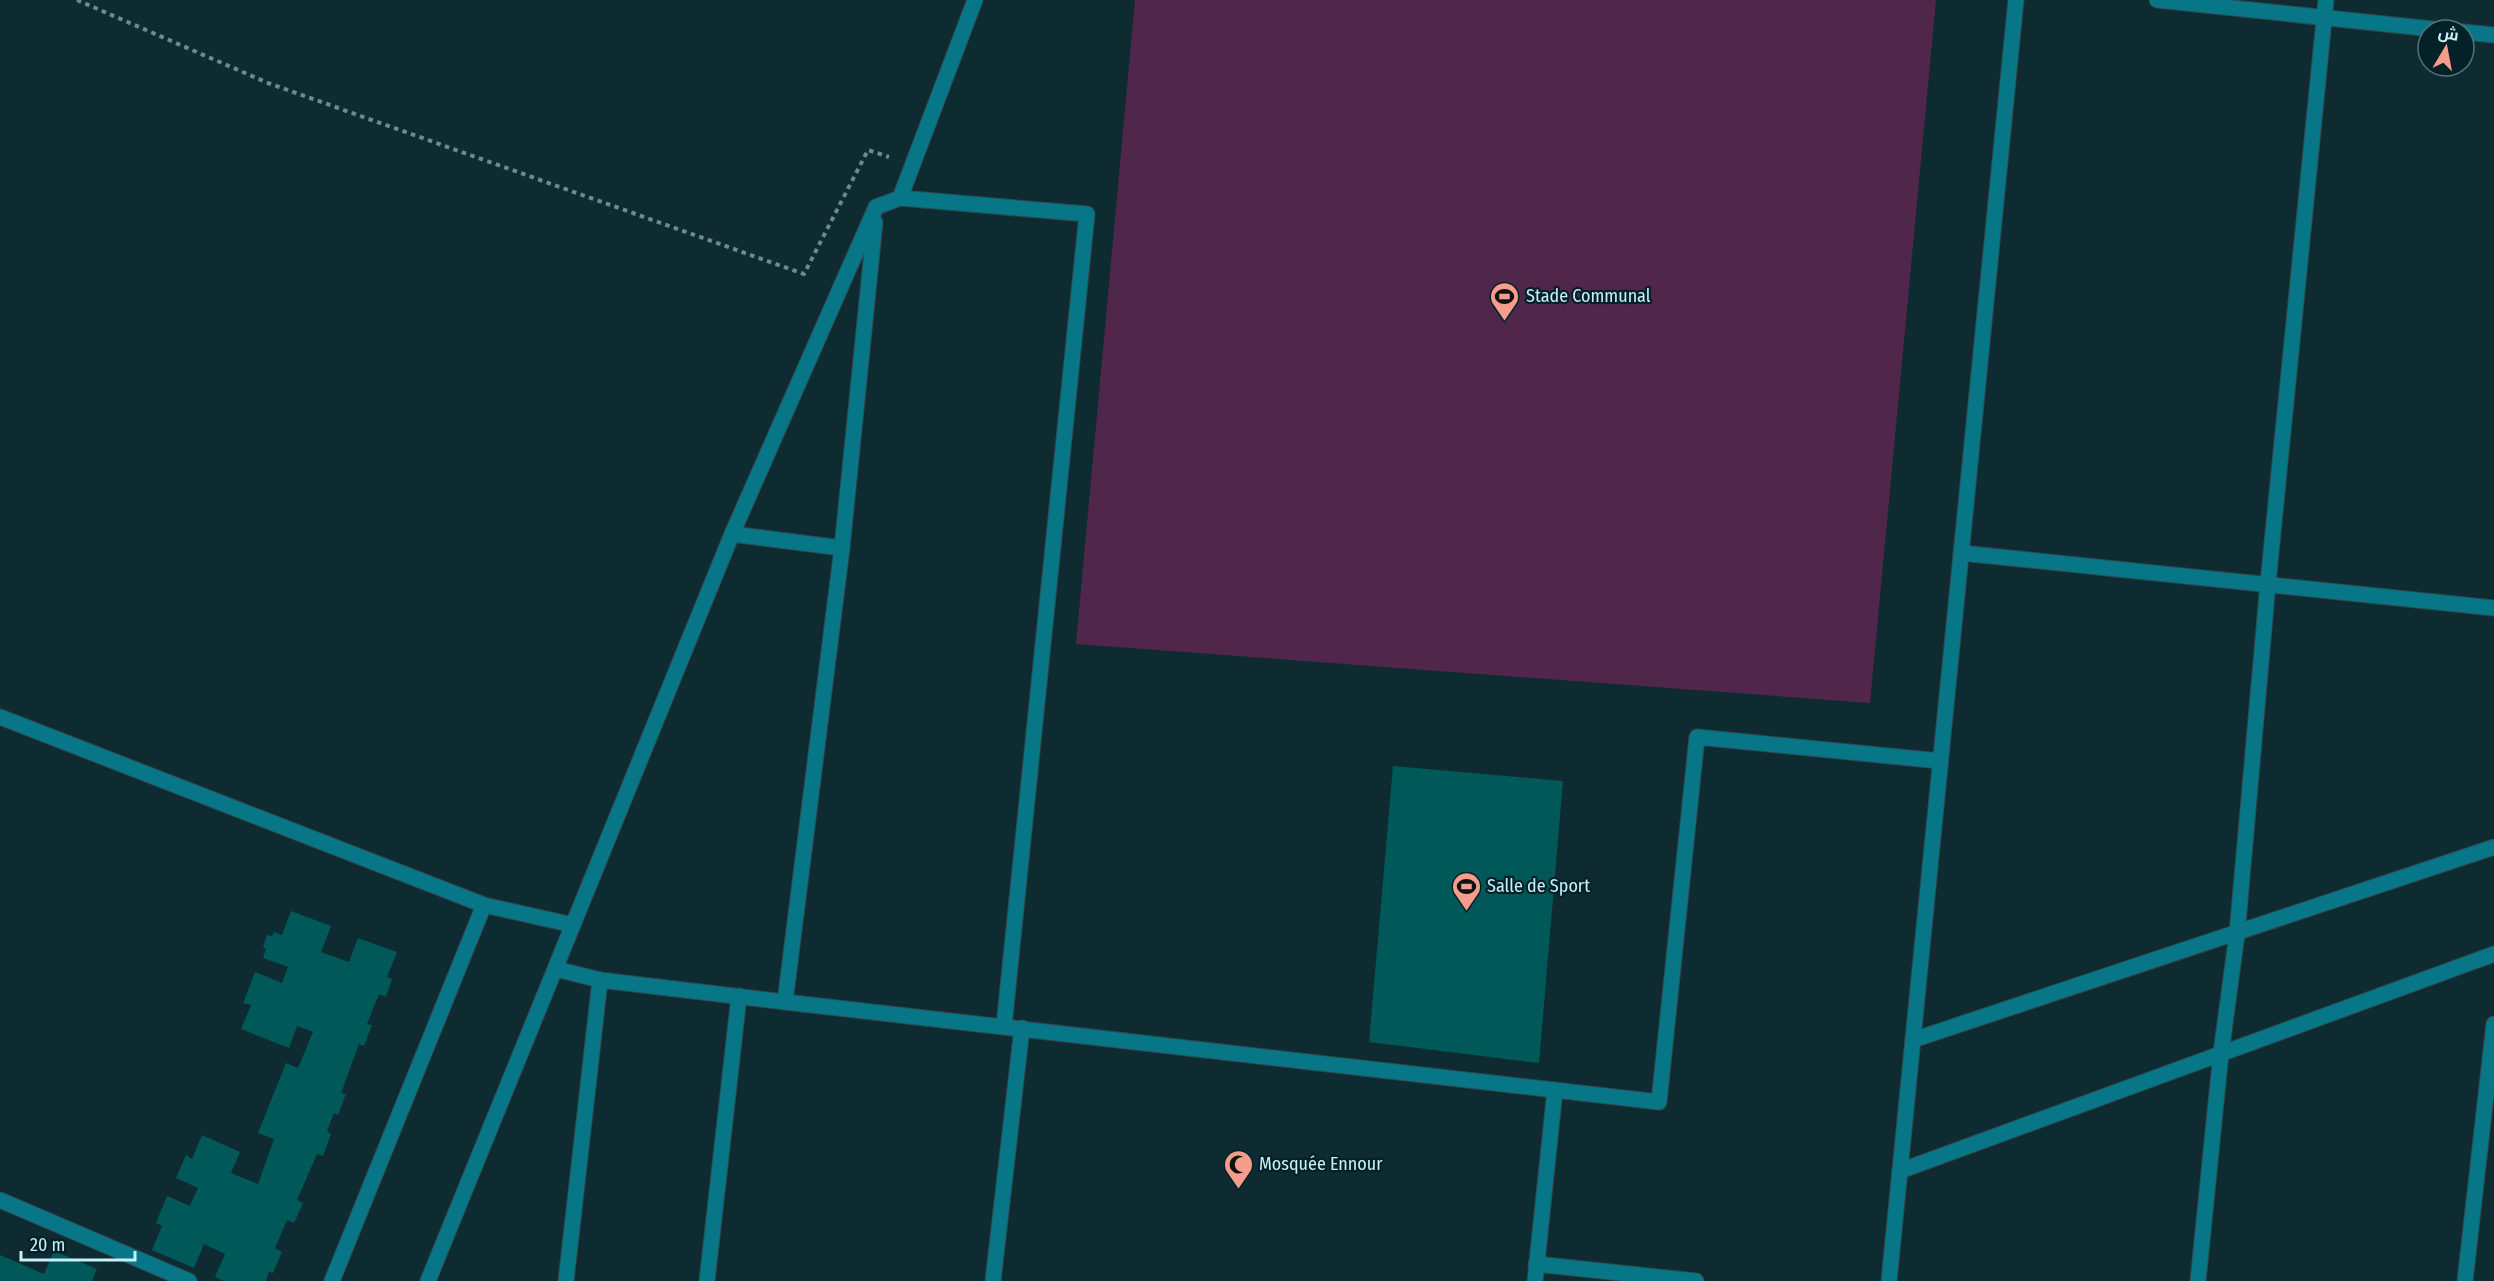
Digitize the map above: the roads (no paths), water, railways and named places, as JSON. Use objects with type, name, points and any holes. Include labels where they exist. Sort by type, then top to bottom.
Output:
[{"type":"street","points":[[900,198],[975,0]]},
{"type":"street","points":[[1889,1281],[2016,0]]},
{"type":"street","points":[[2157,0],[2416,27]]},
{"type":"street","points":[[2198,1281],[2221,1053],[2237,934],[2268,583],[2326,0]]},
{"type":"street","points":[[2476,33],[2494,35]]},
{"type":"street","points":[[428,1281],[732,534],[876,207],[900,198],[1087,214],[1004,1026]]},
{"type":"street","points":[[785,1002],[842,548],[876,207]]},
{"type":"street","points":[[732,534],[842,548]]},
{"type":"street","points":[[1961,553],[2494,608]]},
{"type":"street","points":[[0,717],[484,905],[573,925]]},
{"type":"street","points":[[556,969],[600,980],[1659,1102],[1696,737],[1940,761]]},
{"type":"street","points":[[1912,1040],[2494,847]]},
{"type":"street","points":[[332,1281],[484,905]]},
{"type":"street","points":[[1900,1171],[2494,954]]},
{"type":"street","points":[[566,1281],[600,980]]},
{"type":"street","points":[[708,1281],[739,996]]},
{"type":"street","points":[[2465,1281],[2494,1023]]},
{"type":"street","points":[[993,1281],[1022,1028]]},
{"type":"street","points":[[1535,1281],[1555,1090]]},
{"type":"street","points":[[0,1200],[189,1281]]},
{"type":"street","points":[[1536,1264],[1696,1281]]},
{"type":"place","name":"Stade Communal","points":[[1505,322]]},
{"type":"place","name":"Salle de Sport","points":[[1466,912]]},
{"type":"place","name":"Mosquée Ennour","points":[[1238,1190]]}]
